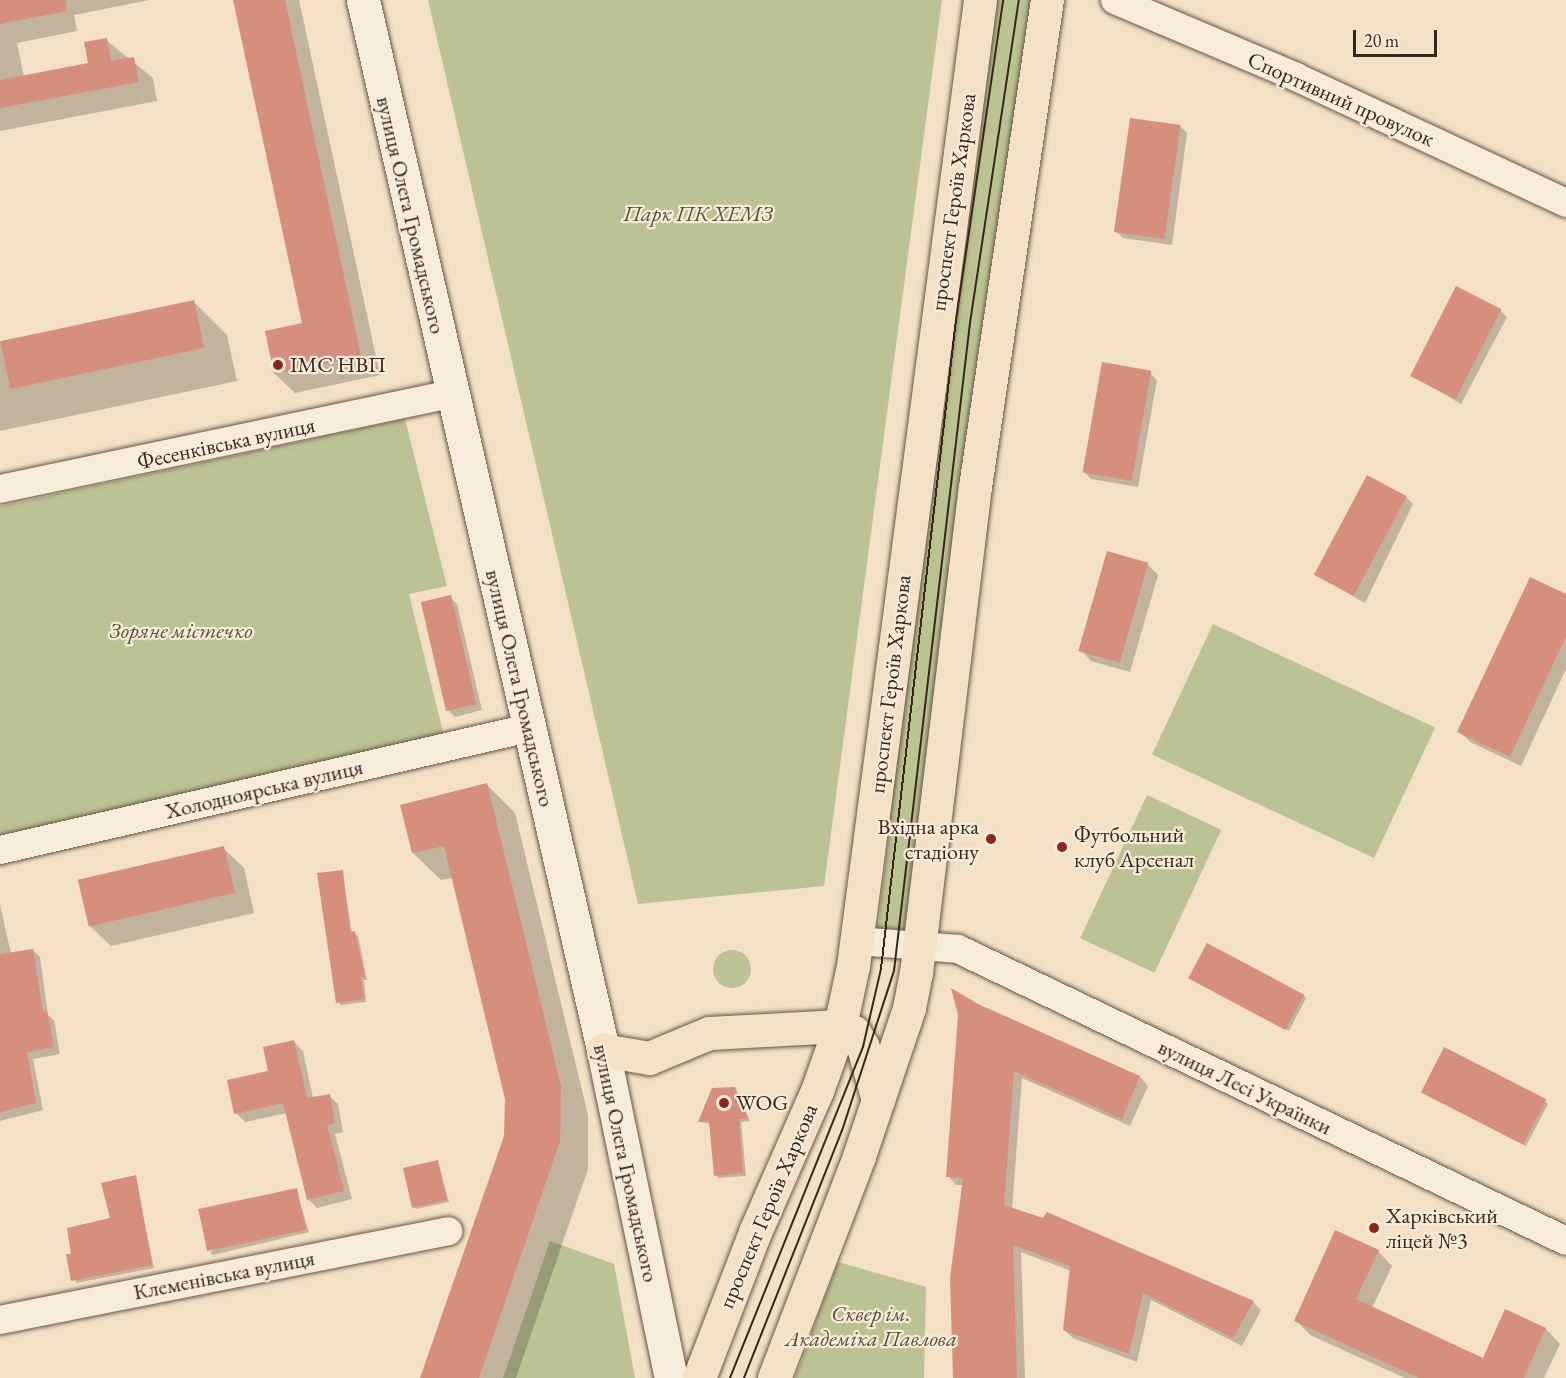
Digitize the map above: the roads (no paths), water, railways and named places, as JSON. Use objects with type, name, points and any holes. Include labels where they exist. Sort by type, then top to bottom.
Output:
[{"type":"main road","name":"вулиця Олега Громадського","points":[[363,0],[603,1050],[671,1378]]},
{"type":"main road","name":"проспект Героїв Харкова","points":[[699,1378],[840,1026],[857,941],[980,0]]},
{"type":"main road","points":[[774,1378],[878,1100],[909,1008],[920,944],[975,488],[1047,0]]},
{"type":"main road","points":[[603,1050],[649,1058],[709,1033],[840,1026],[855,1032],[863,1047],[878,1100]]},
{"type":"street","name":"Спортивний провулок","points":[[1115,0],[1296,77],[1566,203]]},
{"type":"street","name":"Фесенківська вулиця","points":[[0,489],[452,394]]},
{"type":"street","name":"Холодноярська вулиця","points":[[0,850],[529,728]]},
{"type":"street","name":"вулиця Лесі Українки","points":[[857,941],[920,944],[958,949],[1566,1241]]},
{"type":"street","name":"Клеменівська вулиця","points":[[0,1320],[448,1231]]},
{"type":"tram line","points":[[730,1378],[863,1047],[881,969],[956,320],[1003,0]]},
{"type":"tram line","points":[[744,1378],[842,1131],[894,971],[970,323],[1019,0]]},
{"type":"place","name":"ІМС НВП","points":[[278,365]]},
{"type":"place","name":"Вхідна арка стадіону","points":[[991,839]]},
{"type":"place","name":"Футбольний клуб Арсенал","points":[[1062,847]]},
{"type":"place","name":"WOG","points":[[724,1103]]},
{"type":"place","name":"Харківський ліцей №3","points":[[1374,1228]]},
{"type":"park label","name":"Парк ПК ХЕМЗ","points":[[698,214]]},
{"type":"park label","name":"Зоряне містечко","points":[[181,631]]},
{"type":"park label","name":"Сквер ім. Академіка Павлова","points":[[871,1326]]}]
